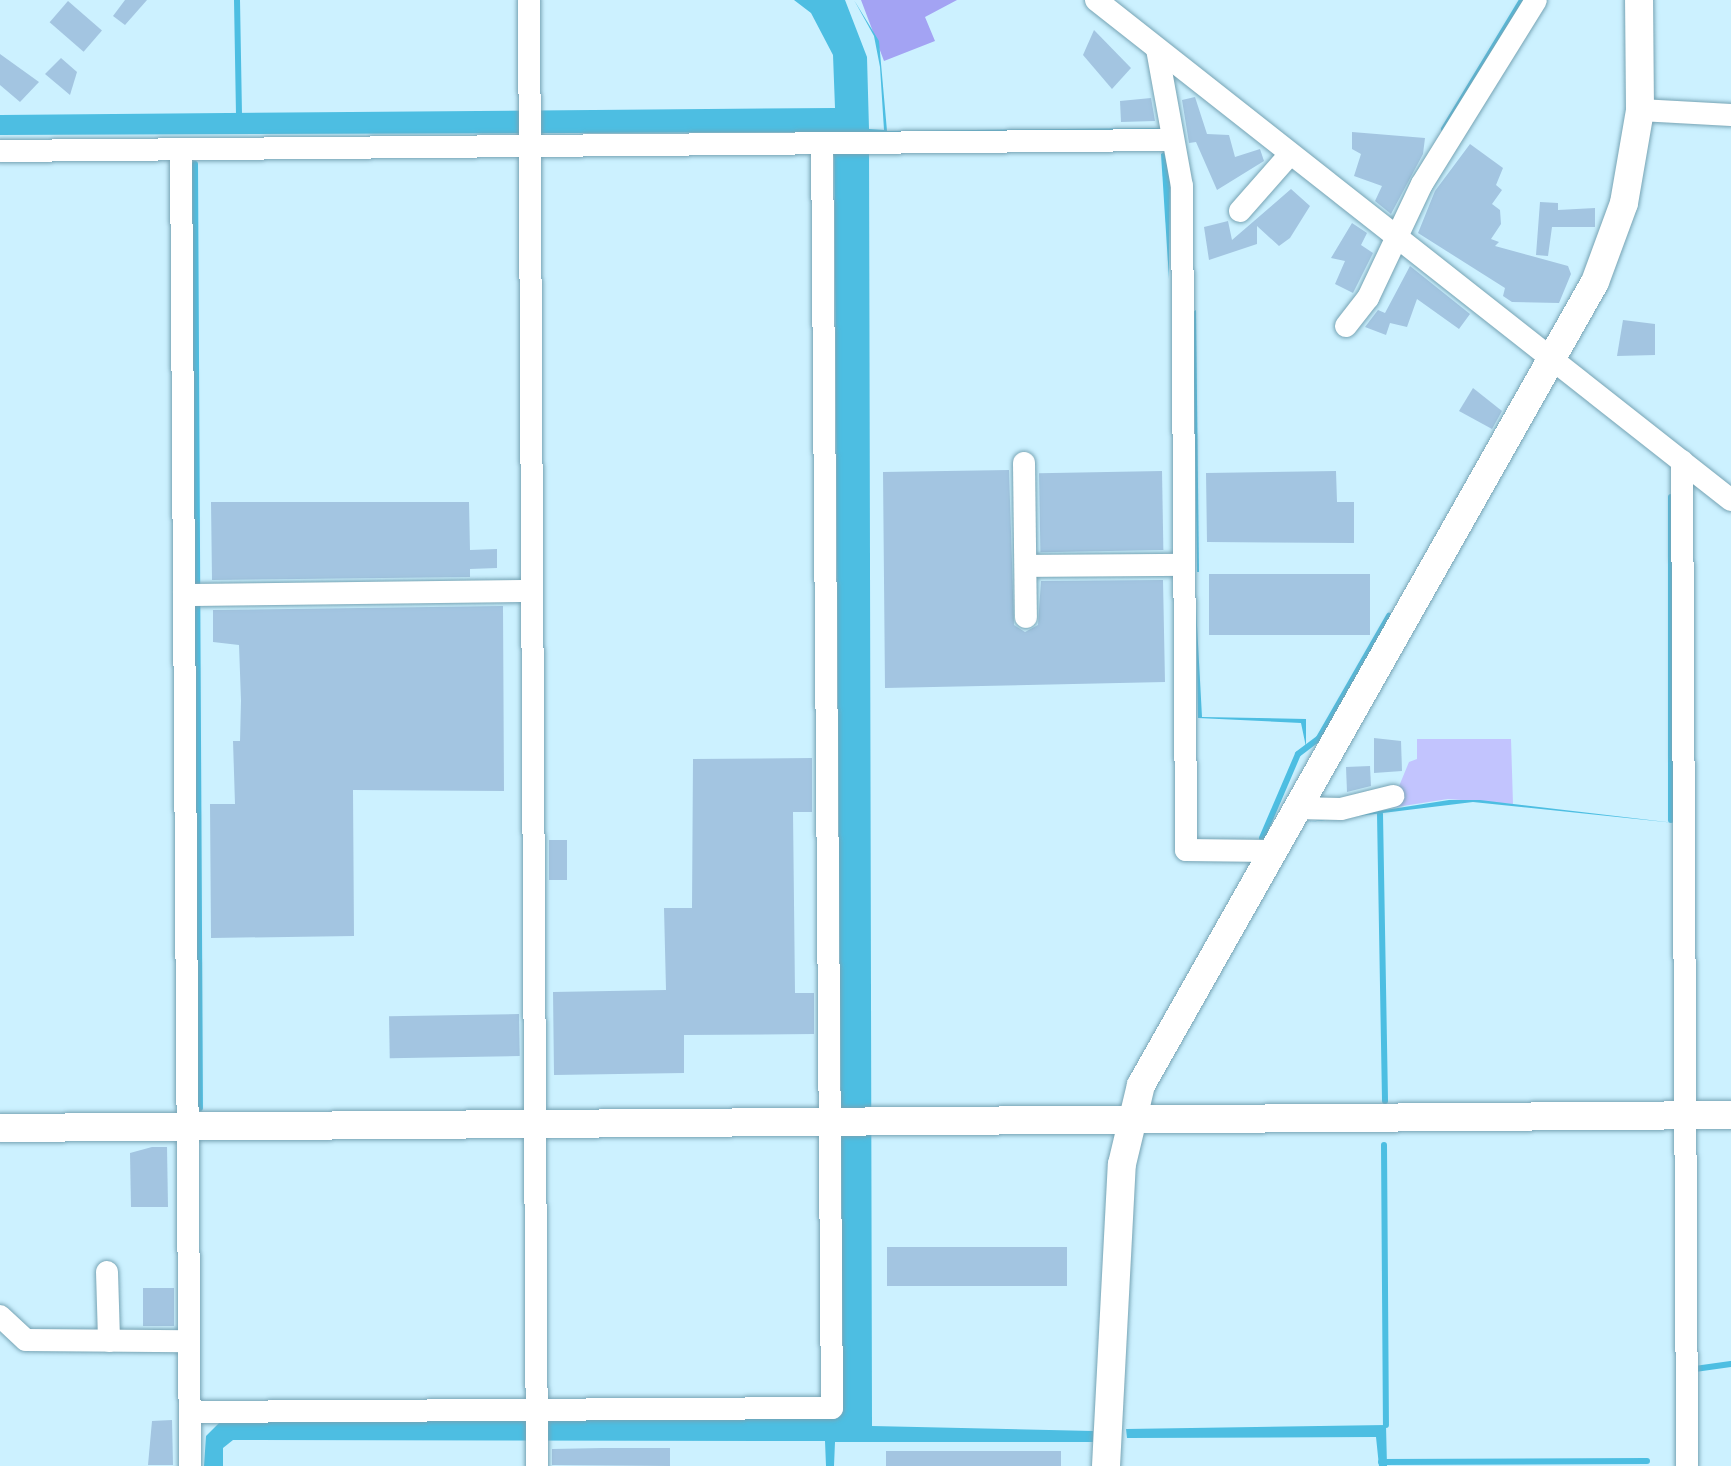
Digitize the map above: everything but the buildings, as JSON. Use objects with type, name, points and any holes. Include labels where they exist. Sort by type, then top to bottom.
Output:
[{"type":"street","points":[[530,0],[537,1466]]},
{"type":"street","points":[[1096,0],[1731,500]]},
{"type":"street","points":[[1346,326],[1368,298],[1398,234],[1536,0]]},
{"type":"street","points":[[1106,1466],[1130,1119],[1141,1085],[1606,250],[1624,203],[1640,110],[1639,0]]},
{"type":"street","points":[[1157,49],[1182,186],[1186,850],[1272,850]]},
{"type":"street","points":[[1640,110],[1731,115]]},
{"type":"street","points":[[0,152],[1173,140]]},
{"type":"street","points":[[190,1412],[832,1408],[835,1122],[822,143]]},
{"type":"street","points":[[181,149],[190,1466]]},
{"type":"street","points":[[1240,210],[1290,154]]},
{"type":"street","points":[[1682,461],[1687,1466]]},
{"type":"street","points":[[1024,464],[1026,616]]},
{"type":"street","points":[[1026,566],[1184,565]]},
{"type":"street","points":[[184,595],[531,592]]},
{"type":"street","points":[[1296,808],[1342,809],[1393,796]]},
{"type":"street","points":[[0,1128],[1731,1115]]},
{"type":"street","points":[[108,1272],[108,1341]]},
{"type":"street","points":[[0,1316],[26,1340],[189,1342]]},
{"type":"shaded area","points":[[794,0],[845,0],[867,57],[869,129],[884,130],[880,67],[874,36],[854,0],[879,41],[887,131],[1160,128],[1161,135],[869,133],[872,1426],[1093,1431],[1093,1442],[835,1442],[834,1466],[826,1466],[825,1441],[233,1440],[223,1448],[223,1466],[204,1466],[206,1436],[221,1421],[843,1409],[834,132],[0,135],[0,115],[835,108],[833,55],[811,13]]},
{"type":"shaded area","points":[[861,0],[957,0],[925,17],[935,41],[884,61]]},
{"type":"shaded area","points":[[1164,152],[1170,176],[1169,279],[1161,154]]},
{"type":"shaded area","points":[[1196,310],[1199,572],[1193,312]]},
{"type":"shaded area","points":[[1196,607],[1202,717],[1306,719],[1306,747],[1301,723],[1198,718]]},
{"type":"shaded area","points":[[1417,739],[1511,739],[1513,804],[1448,799],[1390,808],[1409,762],[1417,759]]},
{"type":"shaded area","points":[[1449,800],[1480,800],[1675,823],[1473,802],[1309,822]]},
{"type":"shaded area","points":[[1386,1425],[1387,1466],[1379,1466],[1376,1437],[1127,1438],[1126,1429]]},
{"type":"waterway","points":[[237,0],[239,113]]},
{"type":"waterway","points":[[1444,129],[1522,0]]},
{"type":"waterway","points":[[195,164],[200,1108]]},
{"type":"waterway","points":[[1671,497],[1671,820]]},
{"type":"waterway","points":[[1262,838],[1298,754],[1319,738],[1389,616]]},
{"type":"waterway","points":[[1380,814],[1385,1101]]},
{"type":"waterway","points":[[1384,1145],[1386,1425]]},
{"type":"waterway","points":[[1695,1369],[1731,1364]]},
{"type":"waterway","points":[[1381,1462],[1647,1461]]}]
